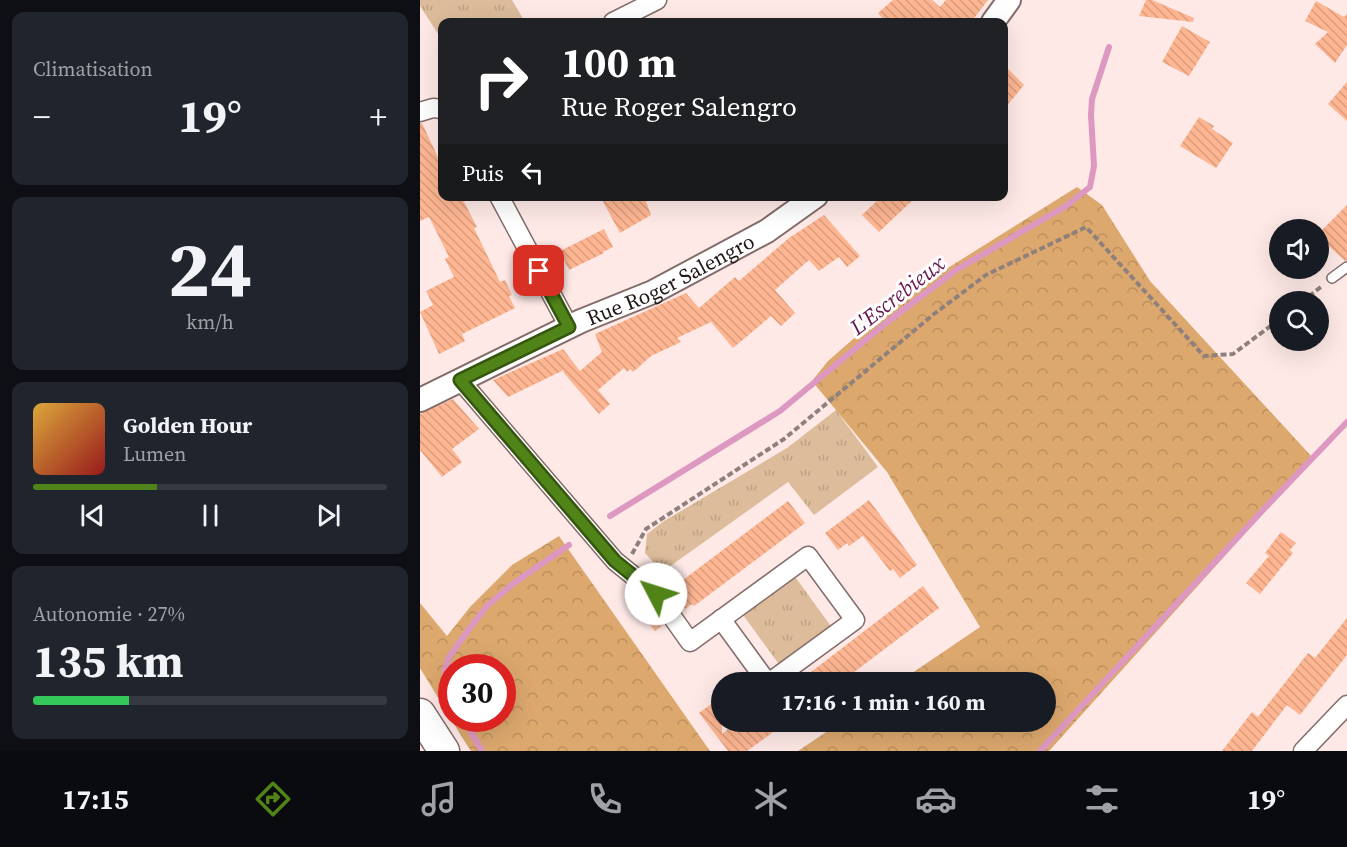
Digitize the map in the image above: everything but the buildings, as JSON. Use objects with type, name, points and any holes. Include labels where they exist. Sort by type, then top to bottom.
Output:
[{"type":"highway","points":[[420,714],[444,751]]},
{"type":"street","points":[[621,18],[657,0]]},
{"type":"street","points":[[996,18],[1009,0]]},
{"type":"street","points":[[420,112],[438,109]]},
{"type":"street","points":[[502,201],[569,327]]},
{"type":"street","name":"Rue Roger Salengro","points":[[420,400],[569,327],[653,292],[767,231],[809,201]]},
{"type":"street","points":[[460,380],[608,553],[656,594]]},
{"type":"street","points":[[673,618],[690,642],[808,556],[855,620],[783,672]]},
{"type":"street","points":[[721,619],[761,672]]},
{"type":"street","points":[[1303,751],[1347,705]]},
{"type":"lane","points":[[1332,278],[1347,267]]},
{"type":"path","points":[[624,569],[645,529],[784,439],[858,376],[986,275],[1086,227],[1204,356],[1233,354],[1269,326]]},
{"type":"path","points":[[1316,291],[1332,278]]},
{"type":"green space","points":[[420,0],[512,0],[523,18],[438,18],[438,34],[420,6]]},
{"type":"green space","points":[[1077,187],[1102,205],[1150,281],[1313,458],[1049,751],[798,751],[826,732],[1056,732],[1056,672],[914,672],[980,627],[887,472],[812,381],[828,361],[900,298]]},
{"type":"green space","points":[[836,410],[878,467],[814,515],[788,482],[662,572],[645,553],[647,534],[664,521],[787,448]]},
{"type":"green space","points":[[559,536],[710,751],[471,751],[459,732],[516,732],[516,654],[438,654],[438,697],[420,668],[420,603],[447,636],[470,607],[512,565]]},
{"type":"green space","points":[[793,574],[833,629],[781,667],[741,612]]},
{"type":"waterway","name":"L'Escrebieux","points":[[610,516],[780,411],[886,323],[956,270],[1066,206],[1090,187],[1094,166],[1092,99],[1109,47]]},
{"type":"waterway","name":"L'Escrebieux","points":[[1040,751],[1347,422]]},
{"type":"waterway","name":"L'Escrebieux","points":[[451,654],[487,606],[514,583],[569,545]]},
{"type":"waterway","name":"L'Escrebieux","points":[[471,732],[482,751]]},
{"type":"tunnel","points":[[656,594],[673,618]]},
{"type":"route","points":[[539,271],[569,327],[460,380],[615,561],[656,594]]}]
